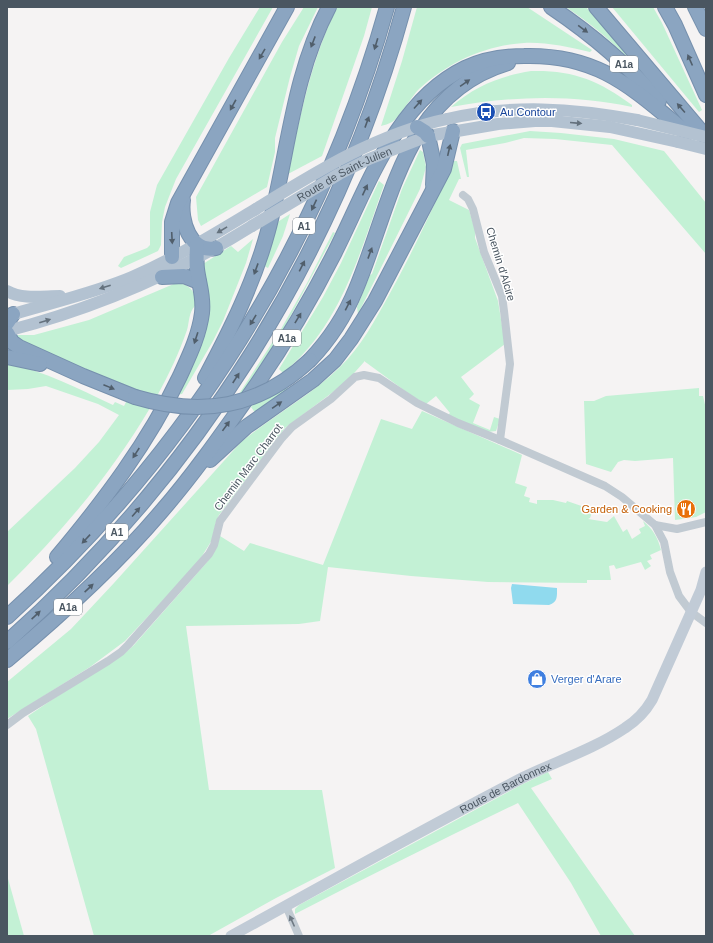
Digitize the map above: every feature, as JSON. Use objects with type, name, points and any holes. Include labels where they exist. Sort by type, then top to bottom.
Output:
[{"type":"highway","points":[[172,257],[173,219],[178,203],[287,7]]},
{"type":"highway","points":[[272,36],[294,7]]},
{"type":"highway","points":[[180,426],[234,323],[245,299],[258,263],[268,231],[302,76],[313,41],[329,7]]},
{"type":"highway","name":"A1","points":[[8,616],[60,566],[130,490],[180,426],[245,333],[271,290],[306,221],[334,158],[350,119],[372,56],[386,7]]},
{"type":"highway","name":"A1","points":[[7,642],[79,574],[129,520],[191,443],[248,360],[298,274],[339,189],[361,136],[378,89],[404,7]]},
{"type":"highway","name":"A1a","points":[[551,7],[586,32],[638,78],[706,156]]},
{"type":"highway","name":"A1a","points":[[596,7],[706,137]]},
{"type":"highway","points":[[665,7],[675,25],[706,95]]},
{"type":"highway","points":[[695,7],[706,29]]},
{"type":"highway","points":[[7,357],[58,367],[135,397],[160,404],[183,407],[208,407],[232,403],[256,396],[277,386],[298,372],[334,332],[350,302],[367,261],[400,170],[412,145],[429,117],[447,96],[470,79],[493,68],[506,64],[534,57],[545,56]]},
{"type":"highway","name":"A1a","points":[[7,660],[39,633],[112,566],[149,526],[178,491],[258,383],[284,342],[334,255],[374,172],[393,139],[416,106],[426,95],[445,80],[473,65],[501,57],[562,57],[579,61],[616,78],[635,90],[687,133]]},
{"type":"highway","points":[[178,491],[234,437],[313,380],[341,353],[359,328],[375,301],[444,169],[450,125]]},
{"type":"highway","points":[[417,127],[431,138],[434,171],[430,194]]},
{"type":"highway","points":[[184,194],[182,206],[184,221],[189,236],[197,244],[209,249],[216,248]]},
{"type":"highway","points":[[8,616],[104,500],[143,443],[168,399],[189,356],[200,325],[203,300],[197,269],[197,244]]},
{"type":"highway","points":[[162,277],[184,276],[199,282]]},
{"type":"highway","points":[[7,332],[16,345],[58,367]]},
{"type":"main road","name":"Route de Saint-Julien","points":[[7,332],[120,295],[162,277],[197,259],[339,174],[368,159],[431,138],[450,125],[486,112],[540,108],[584,111],[637,120],[706,137]]},
{"type":"main road","name":"Route de Saint-Julien","points":[[9,318],[132,277],[197,244],[344,157],[372,144],[417,127],[552,121],[596,125],[653,136],[706,149]]},
{"type":"main road","points":[[7,291],[17,296],[25,297],[78,295]]},
{"type":"street","name":"Chemin d'Alcire","points":[[463,195],[468,199],[473,208],[484,252],[502,296],[510,364],[500,440]]},
{"type":"street","name":"Chemin Marc Charrot","points":[[7,725],[121,652],[209,554],[214,545],[220,521],[281,439],[292,427],[331,399],[355,377],[364,375],[379,378],[417,403],[458,423],[605,486],[622,497],[655,525]]},
{"type":"street","points":[[655,525],[678,529],[706,522]]},
{"type":"street","points":[[655,525],[664,542],[674,586],[683,603],[691,612],[706,623]]},
{"type":"street","name":"Route de Bardonnex","points":[[231,936],[427,829],[525,777],[610,737],[637,720],[652,700],[701,590],[706,575]]},
{"type":"street","points":[[286,906],[299,936]]},
{"type":"green space","points":[[260,7],[273,7],[176,179],[165,207],[162,222],[161,245],[158,251],[121,268],[118,266],[124,257],[147,248],[150,245],[150,212],[157,185],[229,58]]},
{"type":"green space","points":[[304,7],[318,7],[299,46],[290,77],[275,138],[275,152],[267,187],[201,226],[198,220],[196,197],[282,42]]},
{"type":"green space","points":[[337,7],[372,7],[364,36],[322,156],[288,174],[313,68]]},
{"type":"green space","points":[[417,7],[527,7],[592,50],[590,52],[549,44],[524,43],[495,47],[467,57],[442,71],[430,80],[416,92],[395,120],[381,126],[402,61]]},
{"type":"green space","points":[[566,7],[586,7],[627,54],[626,56],[612,42]]},
{"type":"green space","points":[[612,7],[653,7],[662,23],[702,110],[699,112]]},
{"type":"green space","points":[[531,71],[560,72],[584,78],[620,96],[632,105],[632,107],[587,100],[542,98],[474,103],[451,107],[469,93],[488,83]]},
{"type":"green space","points":[[530,131],[614,139],[664,151],[706,203],[706,254],[612,145],[555,139],[524,138],[466,150],[469,177],[467,177],[460,148],[462,144]]},
{"type":"green space","points":[[420,150],[423,152],[426,167],[420,189],[358,314],[357,307],[370,275],[372,274],[402,189]]},
{"type":"green space","points":[[453,161],[457,161],[461,179],[459,179],[449,200],[469,210],[475,230],[475,238],[498,301],[505,344],[461,377],[474,394],[469,399],[480,405],[473,423],[490,430],[494,417],[500,419],[496,431],[487,432],[448,415],[450,413],[436,396],[426,404],[412,396],[364,361],[347,381],[285,428],[219,515],[212,540],[197,564],[125,641],[90,667],[7,719],[7,682],[71,629],[241,442],[304,397],[340,367],[355,351],[373,323],[406,264],[451,169]]},
{"type":"green space","points":[[379,181],[384,185],[357,262],[334,311],[320,333],[303,354],[283,373],[279,369],[323,297],[341,263]]},
{"type":"green space","points":[[290,214],[283,236],[268,268],[264,266],[276,223]]},
{"type":"green space","points":[[333,232],[335,233],[283,330],[242,394],[239,394],[281,329]]},
{"type":"green space","points":[[253,239],[246,263],[223,321],[213,341],[182,394],[175,395],[191,362],[203,264],[231,246],[238,252]]},
{"type":"green space","points":[[176,283],[185,285],[192,290],[195,297],[195,306],[190,314],[187,330],[170,372],[157,396],[105,378],[21,342],[17,335],[34,335],[89,320]]},
{"type":"green space","points":[[7,363],[21,366],[48,376],[113,405],[115,402],[124,406],[127,400],[150,408],[119,456],[84,502],[47,545],[7,586],[7,532],[75,468],[99,442],[119,415],[98,404],[46,386],[7,390]]},
{"type":"green space","points":[[286,387],[289,391],[256,414],[251,407],[253,405]]},
{"type":"green space","points":[[699,388],[699,396],[703,396],[706,409],[706,512],[696,517],[675,520],[673,458],[635,461],[624,460],[618,462],[611,472],[586,464],[584,401],[594,401],[606,396]]},
{"type":"green space","points":[[422,411],[522,455],[515,483],[527,487],[524,496],[530,498],[529,502],[537,504],[537,500],[553,500],[566,503],[567,501],[593,510],[590,518],[588,519],[607,522],[614,516],[623,532],[627,529],[632,539],[641,533],[639,529],[645,526],[643,521],[655,534],[661,550],[650,555],[652,559],[647,561],[651,566],[645,570],[641,562],[616,569],[614,565],[609,566],[611,580],[587,580],[587,583],[488,582],[411,576],[328,567],[320,621],[299,624],[186,626],[209,790],[322,790],[335,868],[276,898],[208,936],[94,936],[36,729],[28,716],[124,654],[134,645],[208,561],[220,536],[244,551],[250,543],[323,565],[381,419],[412,429]]},
{"type":"green space","points":[[548,772],[552,779],[531,788],[635,936],[601,936],[571,883],[518,803],[295,914],[295,909],[299,905]]},
{"type":"green space","points":[[7,875],[24,936],[7,936]]},
{"type":"water","points":[[512,584],[557,588],[556,598],[552,604],[549,605],[513,604]]},
{"type":"place","name":"Au Contour","points":[[486,112]]},
{"type":"place","name":"Garden & Cooking","points":[[686,509]]},
{"type":"place","name":"Verger d'Arare","points":[[537,679]]}]
